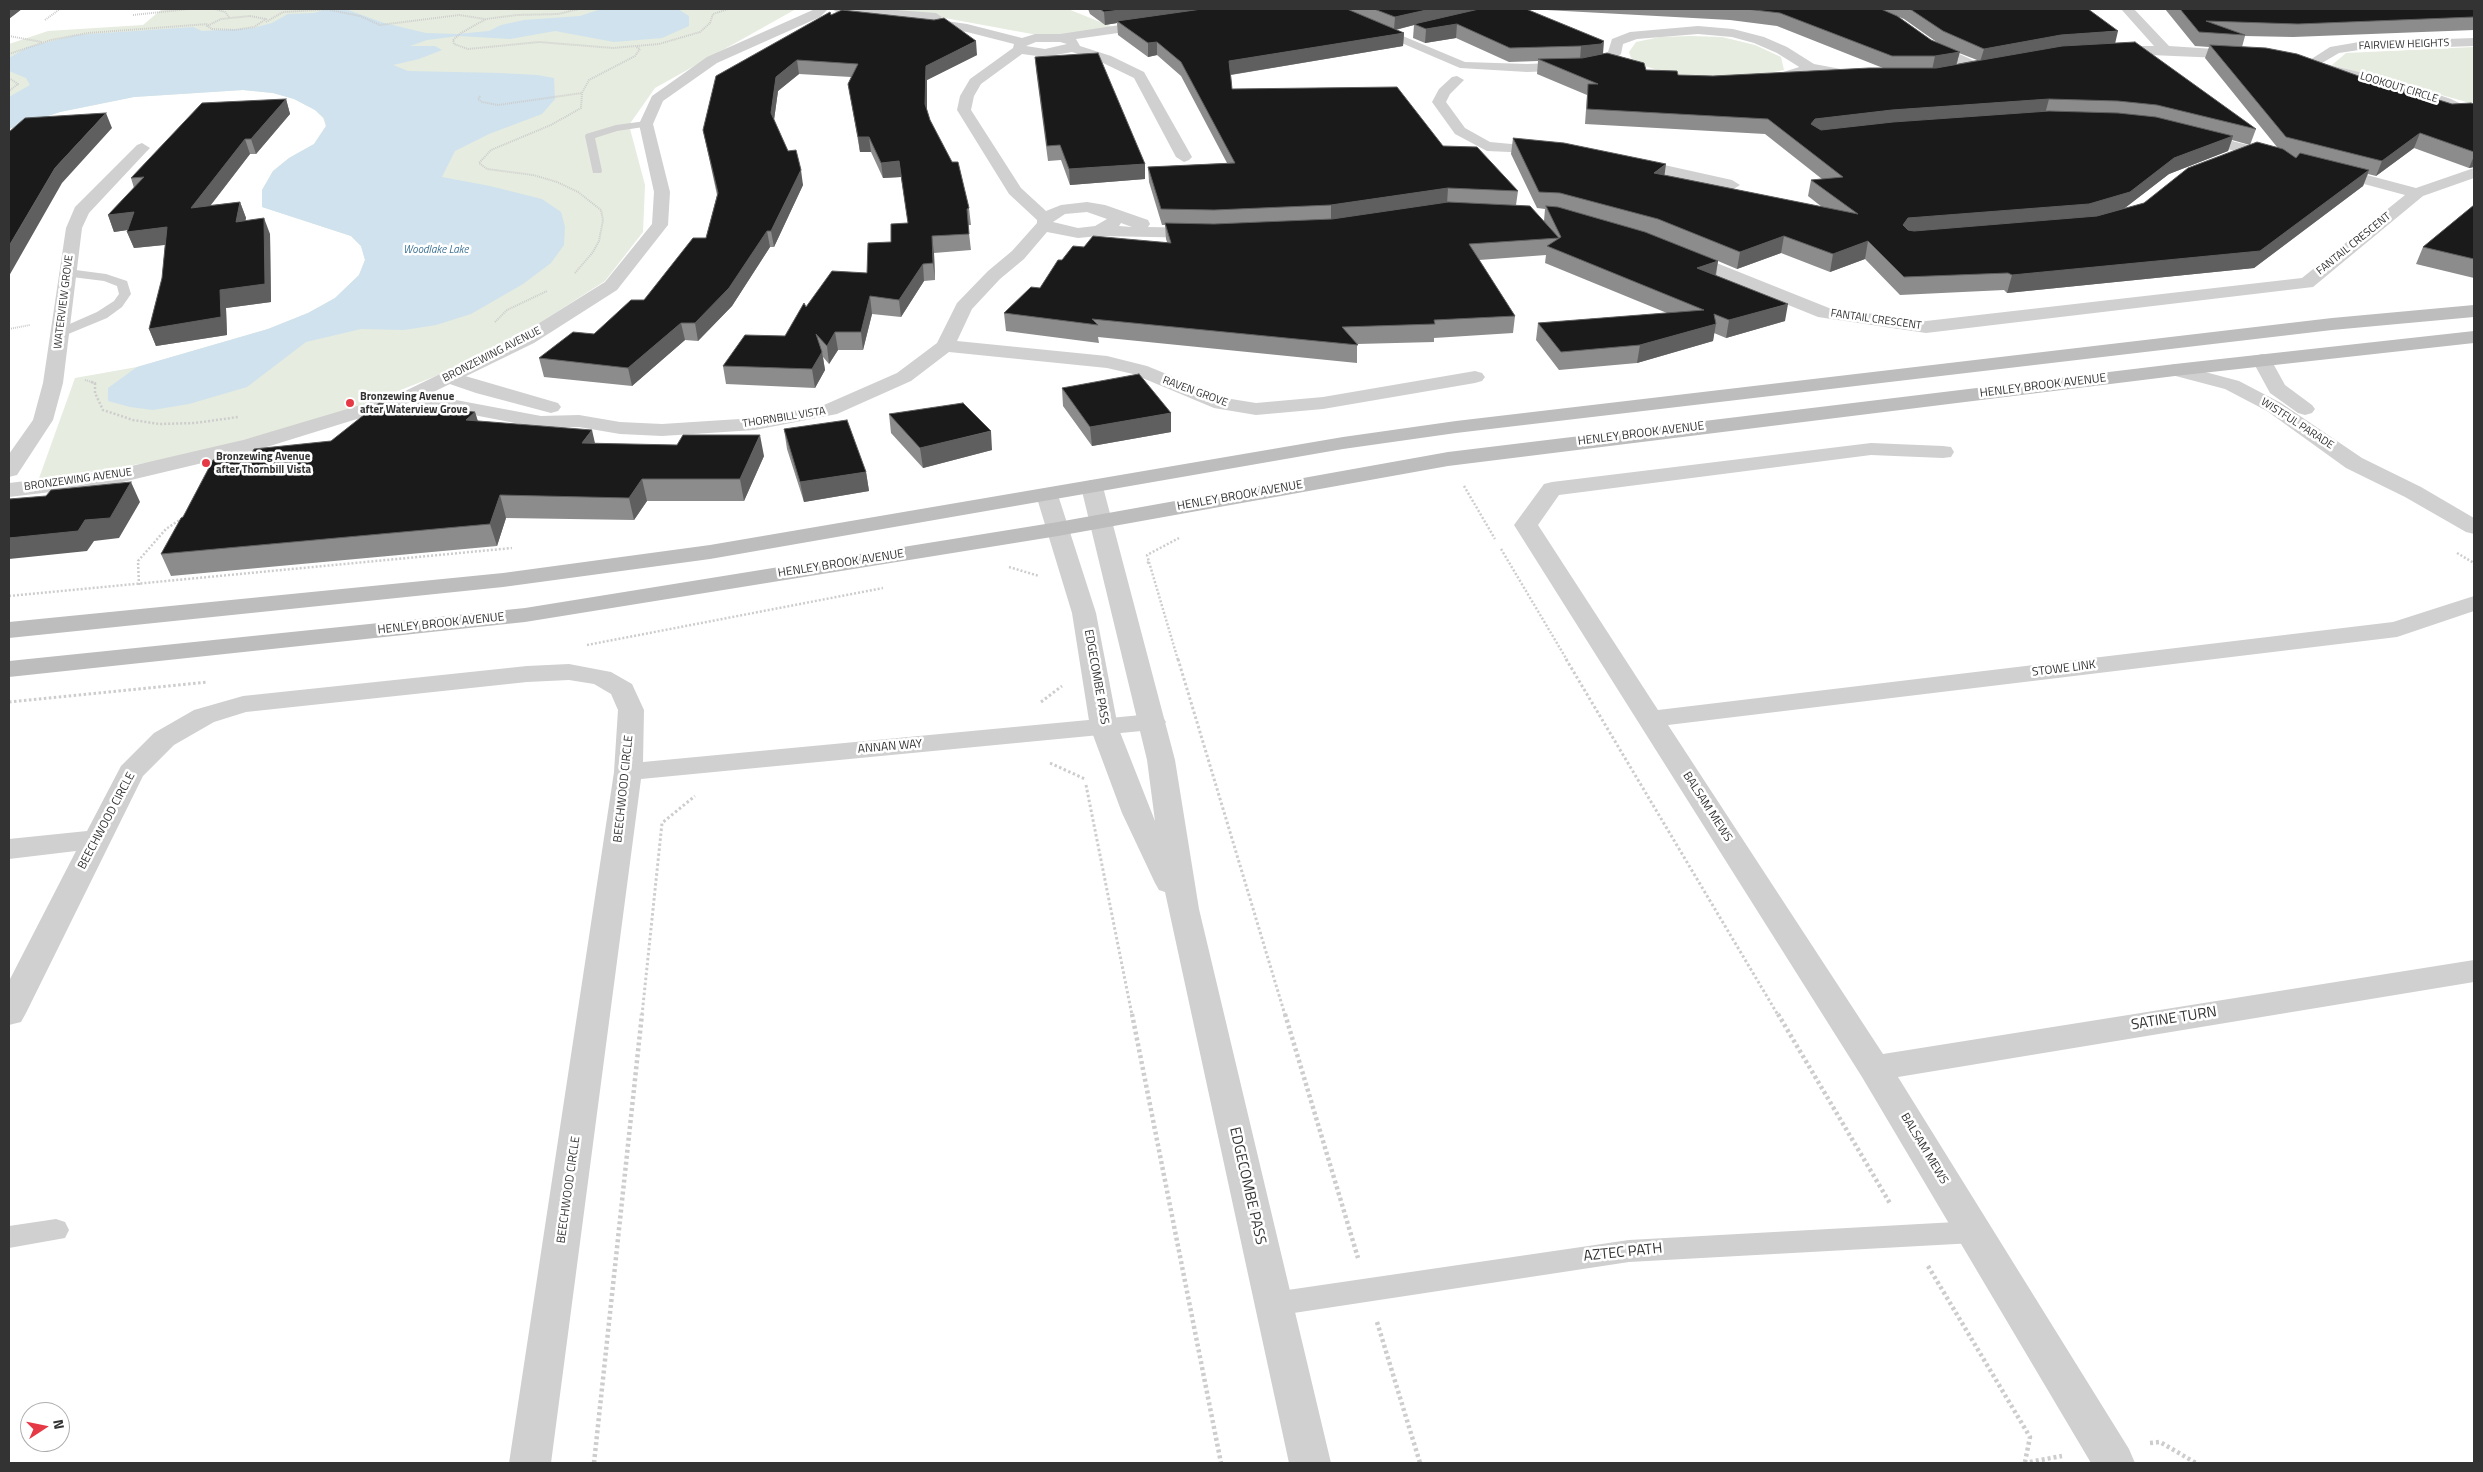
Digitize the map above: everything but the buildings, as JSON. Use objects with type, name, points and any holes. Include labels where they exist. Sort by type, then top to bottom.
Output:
[{"type":"main road","points":[[9,630],[503,580],[710,552],[1343,443],[1456,427],[2332,324],[2474,311]]},
{"type":"main road","name":"HENLEY BROOK AVENUE","points":[[9,669],[525,615],[1101,521],[1448,459],[2175,370],[2474,337]]},
{"type":"street","points":[[838,9],[931,16],[1044,38],[1060,38],[1161,22]]},
{"type":"street","points":[[1328,9],[1427,52],[1481,70],[1480,76]]},
{"type":"street","points":[[2127,9],[2165,50]]},
{"type":"street","points":[[646,124],[658,99],[712,60],[819,11],[948,24],[1045,53],[1106,59]]},
{"type":"street","points":[[1001,63],[1073,47],[1114,30]]},
{"type":"street","points":[[1438,75],[1465,64],[1527,68],[1608,63],[1614,54],[1617,42],[1635,35],[1698,30],[1734,33],[1759,40],[1782,50],[1809,67],[1829,72],[1870,76]]},
{"type":"street","points":[[1393,36],[1412,32]]},
{"type":"street","points":[[1915,36],[1934,49],[1986,68],[1960,73]]},
{"type":"street","points":[[1044,38],[1021,46],[975,82],[967,96],[964,110],[1015,191],[1026,203],[1056,231],[1078,233],[1099,231],[1223,233]]},
{"type":"street","points":[[1060,38],[1071,41],[1073,47]]},
{"type":"street","name":"FAIRVIEW HEIGHTS","points":[[2304,64],[2335,50],[2360,46],[2474,42]]},
{"type":"street","points":[[1073,47],[1106,59],[1139,75],[1184,157]]},
{"type":"street","points":[[2092,51],[2165,50],[2262,56]]},
{"type":"street","points":[[1427,52],[1438,75],[1439,102],[1460,131],[1487,146],[1566,153]]},
{"type":"street","name":"LOOKOUT CIRCLE","points":[[2304,64],[2395,85],[2474,115]]},
{"type":"street","points":[[1438,75],[1457,80],[1527,68]]},
{"type":"street","points":[[2457,107],[2474,106]]},
{"type":"street","name":"LOOKOUT CIRCLE","points":[[2457,107],[2474,119]]},
{"type":"street","name":"BRONZEWING AVENUE","points":[[9,490],[110,478],[249,445],[408,397],[527,339],[611,286],[660,225],[662,192],[646,124]]},
{"type":"street","points":[[2179,132],[2297,162]]},
{"type":"street","name":"WATERVIEW GROVE","points":[[9,470],[43,420],[53,382],[74,228],[80,211],[142,148]]},
{"type":"street","points":[[2226,160],[2251,150]]},
{"type":"street","points":[[1616,160],[1732,185]]},
{"type":"street","points":[[2315,167],[2417,193]]},
{"type":"street","name":"FANTAIL CRESCENT","points":[[1668,250],[1825,313],[1926,327],[2306,283],[2417,193],[2474,173]]},
{"type":"street","points":[[1015,191],[1075,208]]},
{"type":"street","points":[[1045,221],[1061,210],[1075,208],[1099,209],[1114,216],[1169,231]]},
{"type":"street","points":[[1099,231],[1114,221],[1114,216]]},
{"type":"street","name":"THORNBILL VISTA","points":[[408,397],[541,422],[578,421],[620,428],[662,430],[756,424],[830,410],[904,377],[946,346],[964,307],[994,275],[1018,255],[1045,221]]},
{"type":"street","name":"THORNBILL VISTA","points":[[1018,255],[1078,233]]},
{"type":"street","name":"RAVEN GROVE","points":[[946,346],[1107,362],[1140,370],[1221,404],[1256,409],[1323,402],[1475,377]]},
{"type":"street","name":"WISTFUL PARADE","points":[[2262,360],[2277,389],[2377,460],[2413,492]]},
{"type":"street","name":"WISTFUL PARADE","points":[[2175,370],[2239,389],[2274,407],[2354,463],[2413,492],[2474,527]]},
{"type":"street","name":"THORNBILL VISTA","points":[[448,377],[483,389],[558,409],[578,421]]},
{"type":"street","name":"BALSAM MEWS","points":[[1943,452],[1871,449],[1552,489],[1526,525],[1874,1068],[2114,1463]]},
{"type":"street","name":"EDGECOMBE PASS","points":[[1092,487],[1161,760],[1183,909],[1310,1463]]},
{"type":"street","name":"EDGECOMBE PASS","points":[[1047,495],[1084,613],[1104,727],[1137,813],[1183,909]]},
{"type":"street","name":"STOWE LINK","points":[[1650,719],[2397,629],[2474,603]]},
{"type":"street","name":"BEECHWOOD CIRCLE","points":[[9,1013],[131,772],[164,739],[204,716],[243,704],[527,674],[569,672],[602,678],[623,690],[631,710],[628,772],[530,1463]]},
{"type":"street","name":"ANNAN WAY","points":[[628,772],[1152,722]]},
{"type":"street","points":[[9,849],[97,839]]},
{"type":"street","name":"SATINE TURN","points":[[1874,1068],[2474,971]]},
{"type":"lane","points":[[1758,79],[1809,67]]},
{"type":"lane","points":[[597,170],[590,136],[616,128],[646,124]]},
{"type":"lane","points":[[61,333],[102,315],[118,304],[125,294],[123,284],[106,278],[68,273]]},
{"type":"lane","points":[[9,1237],[56,1230]]},
{"type":"lane","name":"AZTEC PATH","points":[[1274,1304],[1628,1250],[1974,1232]]},
{"type":"path","points":[[45,20],[60,9]]},
{"type":"path","points":[[133,15],[189,9]]},
{"type":"path","points":[[215,9],[225,12],[230,17]]},
{"type":"path","points":[[208,24],[208,28],[226,31],[254,27],[283,12],[336,9]]},
{"type":"path","points":[[330,10],[360,16],[380,26],[415,18],[452,16],[486,19],[517,15],[558,14],[579,9]]},
{"type":"path","points":[[486,19],[475,24],[453,40],[454,44],[458,47],[468,48],[539,42],[598,47],[636,47],[659,44],[692,35],[707,27],[713,14],[728,9]]},
{"type":"path","points":[[9,54],[42,42],[67,36],[119,29],[208,24],[230,17],[258,16],[266,19],[265,22]]},
{"type":"path","points":[[9,36],[42,42]]},
{"type":"path","points":[[569,278],[593,252],[599,240],[603,220],[601,210],[578,192],[557,182],[528,174],[487,169],[479,163],[491,150],[551,125],[581,108],[582,93],[586,83],[594,76],[623,63],[640,52],[640,49],[636,47]]},
{"type":"path","points":[[9,78],[16,80],[18,84],[9,91]]},
{"type":"path","points":[[480,96],[478,99],[482,102],[498,105],[582,93]]},
{"type":"path","points":[[492,324],[507,310],[547,290]]},
{"type":"path","points":[[53,382],[80,379],[95,383],[95,393],[103,410],[133,420],[159,424],[194,423],[239,416]]},
{"type":"path","points":[[9,596],[140,584],[138,560],[166,529],[187,515]]},
{"type":"path","points":[[1188,536],[1179,538],[1147,555],[1420,1463]]},
{"type":"path","points":[[1114,568],[1149,562]]},
{"type":"path","points":[[1004,565],[1045,578],[1072,574]]},
{"type":"path","points":[[583,645],[887,588]]},
{"type":"path","points":[[9,702],[217,681]]},
{"type":"path","points":[[1069,681],[1033,708],[1039,758],[1085,777],[1222,1463]]},
{"type":"path","points":[[594,1463],[662,823],[697,794]]},
{"type":"shaded area","points":[[162,9],[796,9],[655,88],[629,125],[645,185],[643,232],[605,281],[493,353],[356,408],[187,456],[38,481],[75,378],[137,367],[268,329],[308,313],[335,298],[359,275],[365,260],[361,246],[351,236],[262,207],[262,190],[273,171],[289,158],[314,144],[326,126],[323,118],[315,110],[294,99],[273,93],[243,90],[134,97],[60,112],[9,129],[9,44],[48,31],[143,25]]},
{"type":"shaded area","points":[[846,9],[1068,9],[1115,28],[1052,36],[934,16]]},
{"type":"shaded area","points":[[1660,37],[1722,37],[1755,45],[1781,57],[1784,70],[1749,77],[1713,78],[1667,73],[1645,66],[1631,58],[1629,52],[1636,42]]},
{"type":"shaded area","points":[[2474,47],[2474,104],[2332,65],[2346,53]]},
{"type":"water","name":"Woodlake Lake","points":[[326,9],[348,10],[384,23],[426,33],[457,34],[489,31],[501,25],[524,20],[580,16],[601,9],[678,9],[689,16],[689,26],[662,38],[614,42],[555,31],[510,39],[459,36],[427,40],[410,46],[435,46],[442,50],[419,59],[393,65],[408,71],[500,73],[554,78],[555,99],[542,114],[489,134],[455,151],[442,177],[490,186],[542,199],[561,212],[565,227],[564,245],[551,263],[523,284],[471,314],[436,325],[404,330],[361,329],[306,342],[247,387],[189,404],[153,410],[130,407],[108,401],[108,388],[137,367],[268,329],[308,313],[335,298],[359,275],[365,260],[361,246],[351,236],[262,207],[262,190],[273,171],[289,158],[314,144],[326,126],[324,118],[315,110],[294,99],[273,93],[243,90],[134,97],[60,112],[9,129],[9,97],[30,85],[26,78],[9,71],[9,58],[28,47],[76,35],[193,27],[202,31],[253,28],[272,23],[288,14],[314,13]]},
{"type":"place","name":"Bronzewing Avenue after Waterview Grove","points":[[350,403]]},
{"type":"place","name":"Bronzewing Avenue after Thornbill Vista","points":[[206,463]]}]
